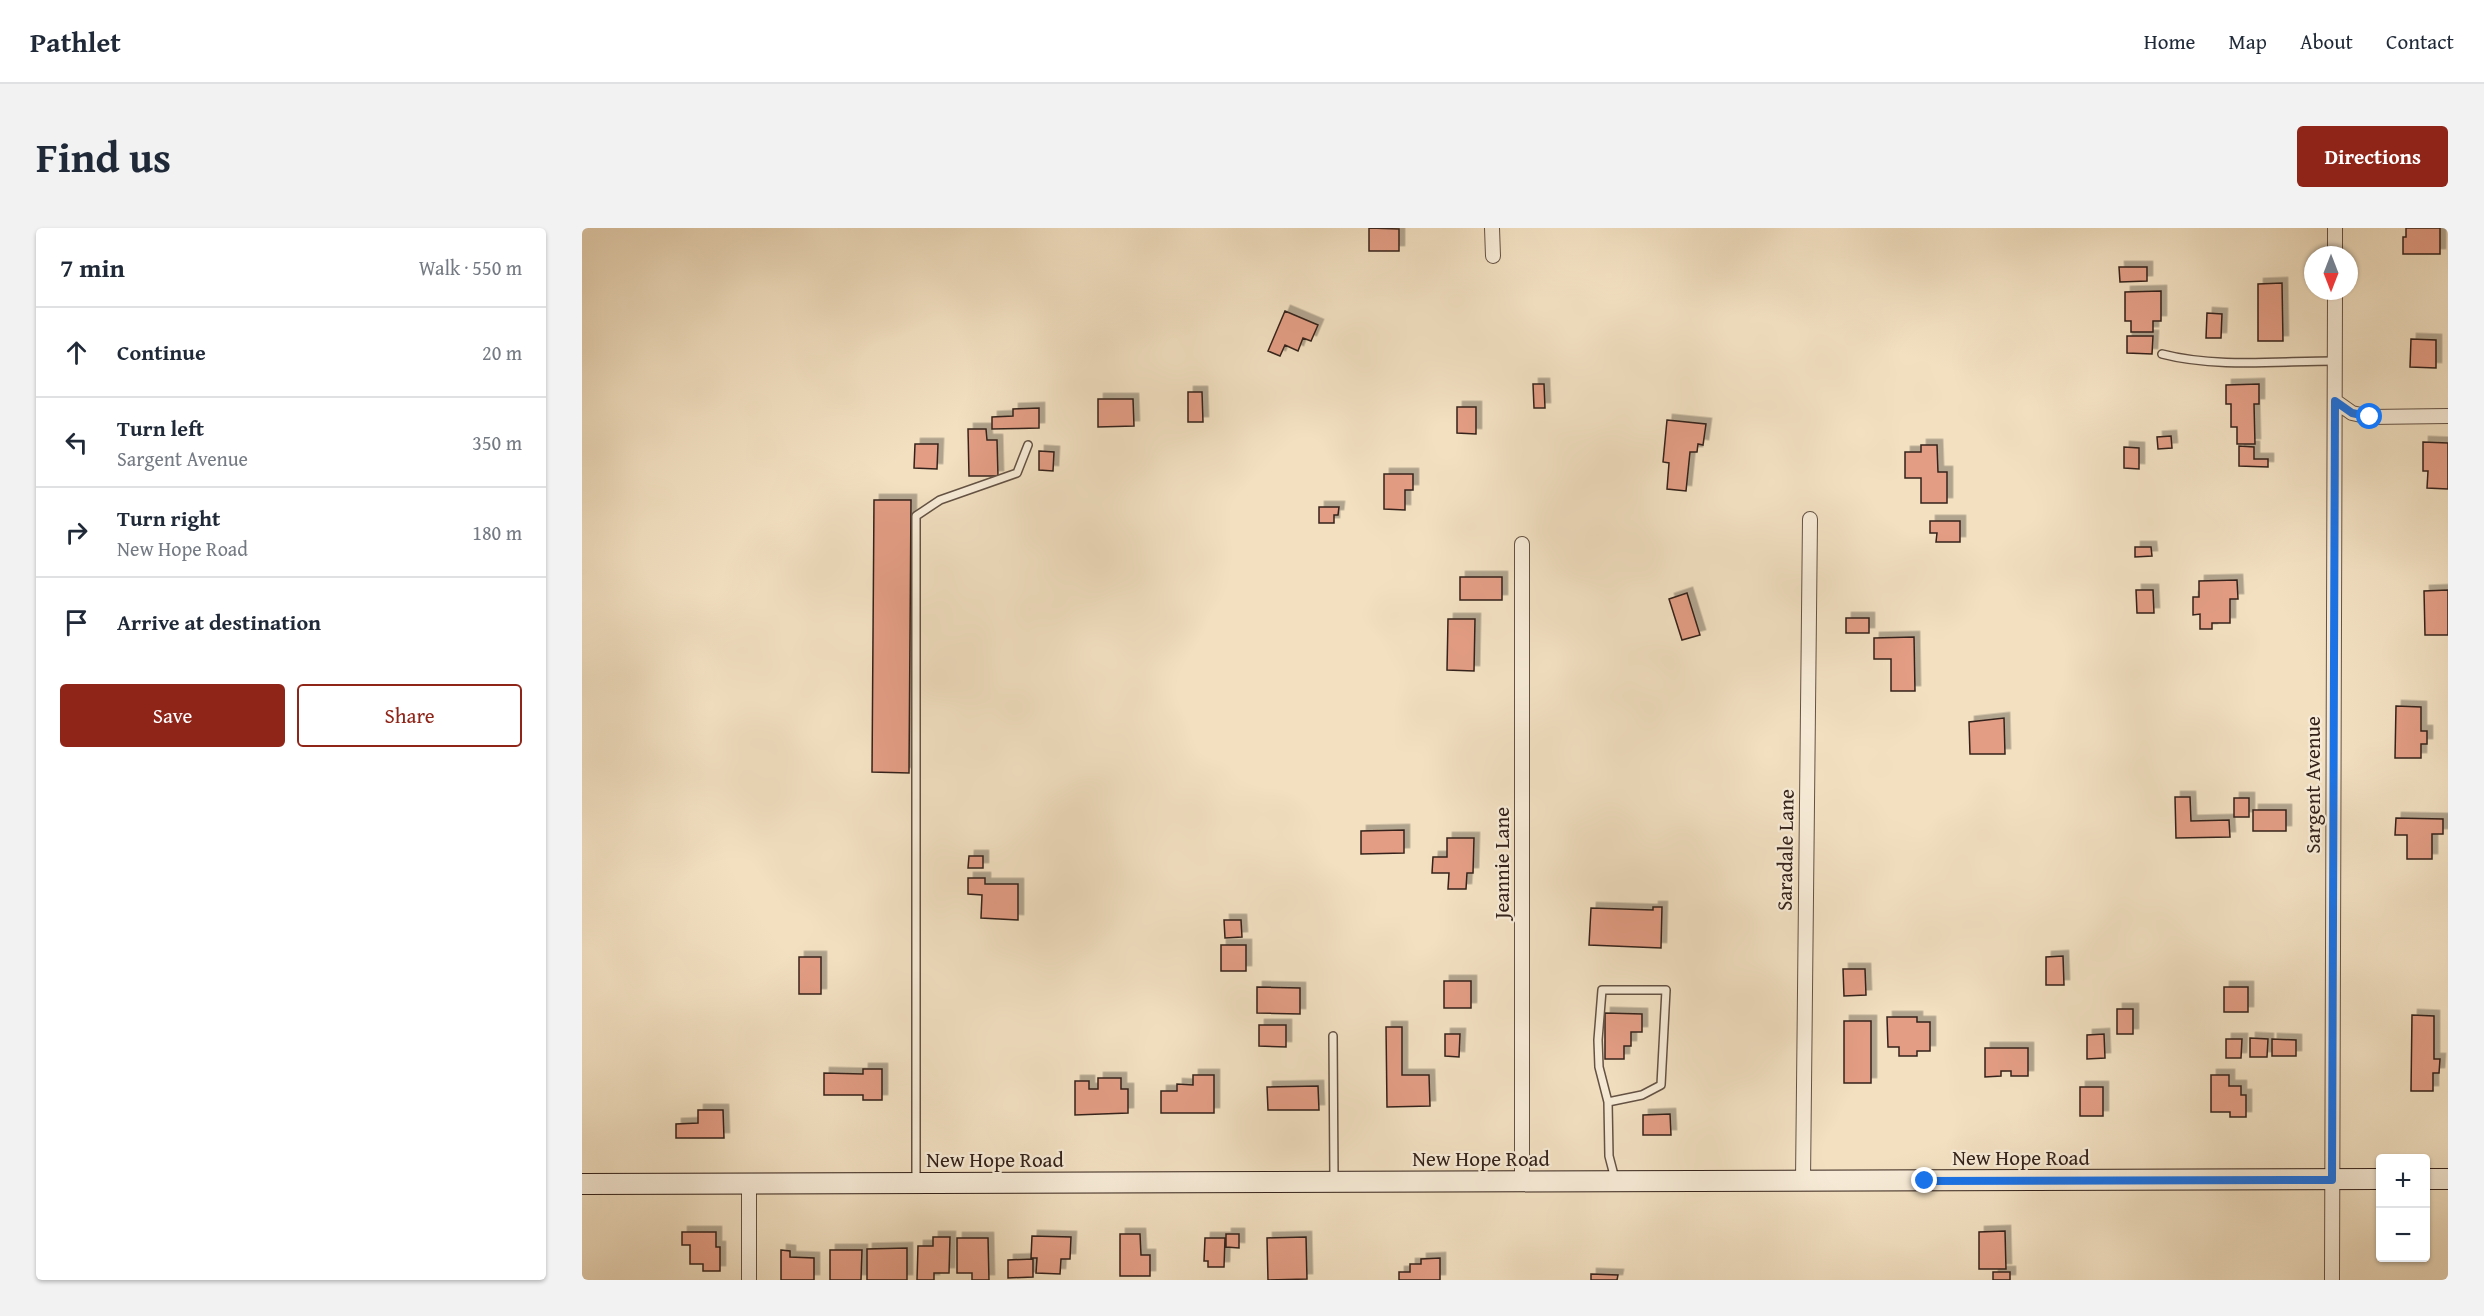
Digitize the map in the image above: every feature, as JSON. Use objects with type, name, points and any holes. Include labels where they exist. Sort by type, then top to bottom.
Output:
[{"type":"main road","name":"New Hope Road","points":[[582,1184],[2376,1179]]},
{"type":"main road","points":[[2430,1179],[2448,1179]]},
{"type":"street","points":[[1492,228],[1492,256]]},
{"type":"street","points":[[2335,228],[2335,246]]},
{"type":"street","name":"Sargent Avenue","points":[[2332,1280],[2335,300]]},
{"type":"street","points":[[2335,401],[2352,413],[2370,417],[2448,416]]},
{"type":"street","name":"Saradale Lane","points":[[1803,1181],[1810,519]]},
{"type":"street","name":"Jeannie Lane","points":[[1522,544],[1522,1182]]},
{"type":"street","points":[[749,1184],[749,1280]]},
{"type":"lane","points":[[2162,354],[2185,360],[2335,361]]},
{"type":"lane","points":[[916,1183],[916,516],[940,500],[1017,473],[1028,445]]},
{"type":"lane","points":[[1608,1102],[1642,1095],[1660,1085],[1666,990],[1602,990],[1598,1040],[1599,1067],[1608,1102],[1608,1156],[1616,1182]]},
{"type":"lane","points":[[1334,1036],[1334,1182]]},
{"type":"building","points":[[1369,228],[1399,229],[1399,251],[1369,251]]},
{"type":"building","points":[[2406,228],[2440,228],[2440,254],[2403,254],[2403,237],[2406,237]]},
{"type":"building","points":[[2119,267],[2147,267],[2147,281],[2120,282]]},
{"type":"building","points":[[2282,283],[2283,341],[2258,341],[2258,284]]},
{"type":"building","points":[[2161,291],[2161,321],[2153,321],[2153,332],[2131,332],[2131,321],[2125,321],[2125,292]]},
{"type":"building","points":[[1285,311],[1318,325],[1311,341],[1303,338],[1298,351],[1285,345],[1280,356],[1268,351]]},
{"type":"building","points":[[2207,313],[2222,314],[2221,338],[2206,338]]},
{"type":"building","points":[[2127,336],[2153,336],[2152,354],[2127,353]]},
{"type":"building","points":[[2411,339],[2436,340],[2436,368],[2410,367]]},
{"type":"building","points":[[1533,384],[1544,384],[1545,408],[1534,408]]},
{"type":"building","points":[[2259,384],[2259,404],[2254,404],[2255,444],[2237,444],[2237,427],[2231,427],[2231,404],[2226,404],[2226,385]]},
{"type":"building","points":[[1188,392],[1202,392],[1203,422],[1188,422]]},
{"type":"building","points":[[1098,399],[1133,399],[1134,426],[1098,427]]},
{"type":"building","points":[[1457,407],[1476,407],[1476,434],[1457,433]]},
{"type":"building","points":[[1039,408],[1039,428],[992,429],[992,417],[1013,416],[1013,409]]},
{"type":"building","points":[[1667,420],[1706,424],[1703,445],[1698,444],[1697,452],[1690,452],[1686,491],[1667,489],[1669,463],[1663,462]]},
{"type":"building","points":[[968,429],[986,429],[987,440],[997,440],[998,476],[969,476]]},
{"type":"building","points":[[2171,436],[2172,448],[2158,449],[2157,437]]},
{"type":"building","points":[[2423,442],[2448,443],[2448,489],[2427,488],[2428,471],[2423,471]]},
{"type":"building","points":[[915,444],[938,444],[937,469],[914,468]]},
{"type":"building","points":[[1921,445],[1937,445],[1938,472],[1947,472],[1947,503],[1921,503],[1921,478],[1905,478],[1905,452],[1921,452]]},
{"type":"building","points":[[2239,446],[2254,447],[2254,459],[2268,459],[2268,467],[2239,466]]},
{"type":"building","points":[[2124,447],[2139,448],[2139,469],[2124,468]]},
{"type":"building","points":[[1039,451],[1054,452],[1053,471],[1039,470]]},
{"type":"building","points":[[1384,474],[1413,474],[1413,490],[1405,490],[1405,510],[1384,509]]},
{"type":"building","points":[[874,500],[911,500],[909,773],[872,772]]},
{"type":"building","points":[[1319,507],[1339,507],[1338,515],[1334,515],[1334,523],[1319,523]]},
{"type":"building","points":[[1930,521],[1960,521],[1960,542],[1936,542],[1937,533],[1930,533]]},
{"type":"building","points":[[2135,547],[2151,547],[2152,556],[2135,557]]},
{"type":"building","points":[[1460,577],[1502,577],[1502,600],[1460,600]]},
{"type":"building","points":[[2237,580],[2238,599],[2230,599],[2230,623],[2212,623],[2212,629],[2200,629],[2200,614],[2193,615],[2193,597],[2199,597],[2199,581]]},
{"type":"building","points":[[2136,590],[2153,590],[2154,613],[2137,613]]},
{"type":"building","points":[[2448,590],[2448,635],[2425,635],[2424,591]]},
{"type":"building","points":[[1687,593],[1700,635],[1682,640],[1669,599]]},
{"type":"building","points":[[1846,618],[1869,618],[1869,633],[1846,633]]},
{"type":"building","points":[[1448,619],[1475,619],[1474,671],[1447,670]]},
{"type":"building","points":[[1914,637],[1915,691],[1891,691],[1891,659],[1874,659],[1874,638]]},
{"type":"building","points":[[2396,706],[2421,707],[2421,731],[2427,731],[2427,744],[2421,744],[2421,758],[2395,758]]},
{"type":"building","points":[[2004,718],[2005,754],[1970,754],[1969,722]]},
{"type":"building","points":[[2175,797],[2190,797],[2191,821],[2229,820],[2230,837],[2176,838]]},
{"type":"building","points":[[2234,798],[2249,798],[2249,817],[2234,817]]},
{"type":"building","points":[[2253,810],[2286,810],[2286,831],[2253,831]]},
{"type":"building","points":[[2396,818],[2443,819],[2443,834],[2432,834],[2432,859],[2407,859],[2407,835],[2395,835]]},
{"type":"building","points":[[1404,830],[1404,853],[1361,854],[1361,831]]},
{"type":"building","points":[[1447,838],[1474,838],[1473,873],[1467,873],[1466,889],[1448,889],[1449,873],[1432,873],[1433,857],[1447,857]]},
{"type":"building","points":[[969,856],[983,856],[983,868],[968,868]]},
{"type":"building","points":[[968,878],[985,878],[985,884],[1018,884],[1018,920],[981,918],[982,895],[968,894]]},
{"type":"building","points":[[1653,907],[1662,907],[1661,948],[1589,945],[1591,908],[1653,910]]},
{"type":"building","points":[[1224,920],[1241,920],[1242,937],[1225,938]]},
{"type":"building","points":[[1221,945],[1246,945],[1246,971],[1221,971]]},
{"type":"building","points":[[2063,956],[2064,985],[2046,985],[2046,957]]},
{"type":"building","points":[[799,957],[821,957],[821,994],[799,994]]},
{"type":"building","points":[[1843,969],[1865,969],[1866,995],[1844,996]]},
{"type":"building","points":[[1444,981],[1471,981],[1471,1008],[1444,1008]]},
{"type":"building","points":[[1257,987],[1300,988],[1300,1014],[1257,1013]]},
{"type":"building","points":[[2224,987],[2248,987],[2248,1012],[2224,1012]]},
{"type":"building","points":[[2117,1009],[2133,1009],[2133,1034],[2117,1034]]},
{"type":"building","points":[[1605,1013],[1642,1014],[1642,1032],[1631,1032],[1631,1046],[1624,1046],[1624,1059],[1605,1059]]},
{"type":"building","points":[[2412,1015],[2434,1016],[2434,1059],[2440,1059],[2439,1073],[2433,1073],[2433,1091],[2411,1091]]},
{"type":"building","points":[[1887,1017],[1917,1017],[1917,1022],[1930,1022],[1930,1051],[1917,1051],[1917,1056],[1899,1056],[1899,1047],[1888,1047]]},
{"type":"building","points":[[1844,1021],[1871,1021],[1871,1083],[1844,1083]]},
{"type":"building","points":[[1259,1025],[1286,1025],[1286,1047],[1259,1046]]},
{"type":"building","points":[[1386,1027],[1402,1027],[1402,1075],[1429,1075],[1430,1106],[1387,1107]]},
{"type":"building","points":[[1445,1034],[1460,1034],[1459,1057],[1445,1056]]},
{"type":"building","points":[[2104,1034],[2105,1058],[2087,1059],[2087,1035]]},
{"type":"building","points":[[2250,1038],[2268,1039],[2267,1057],[2250,1057]]},
{"type":"building","points":[[2226,1039],[2242,1039],[2241,1058],[2226,1058]]},
{"type":"building","points":[[2272,1039],[2296,1040],[2296,1056],[2272,1056]]},
{"type":"building","points":[[1985,1048],[2028,1048],[2028,1076],[2011,1076],[2011,1071],[2001,1071],[2001,1076],[1985,1077]]},
{"type":"building","points":[[863,1069],[882,1069],[882,1100],[863,1100],[863,1095],[824,1095],[824,1073],[863,1074]]},
{"type":"building","points":[[1193,1075],[1214,1075],[1214,1113],[1161,1113],[1161,1091],[1177,1091],[1177,1084],[1193,1085]]},
{"type":"building","points":[[2211,1075],[2229,1075],[2229,1086],[2241,1086],[2241,1095],[2246,1095],[2246,1117],[2230,1117],[2230,1112],[2211,1112]]},
{"type":"building","points":[[1098,1078],[1121,1078],[1121,1089],[1128,1089],[1128,1113],[1075,1115],[1075,1081],[1089,1081],[1089,1089],[1098,1089]]},
{"type":"building","points":[[1318,1086],[1319,1110],[1268,1110],[1267,1087]]},
{"type":"building","points":[[2080,1087],[2103,1087],[2103,1116],[2080,1116]]},
{"type":"building","points":[[698,1110],[723,1110],[724,1138],[676,1138],[676,1124],[698,1123]]},
{"type":"building","points":[[1670,1114],[1671,1135],[1643,1135],[1643,1115]]},
{"type":"building","points":[[2005,1231],[2006,1269],[1979,1269],[1979,1232]]},
{"type":"building","points":[[682,1232],[716,1232],[716,1247],[720,1247],[720,1271],[703,1271],[703,1264],[690,1264],[690,1245],[682,1245]]},
{"type":"building","points":[[1120,1234],[1140,1234],[1141,1255],[1150,1255],[1150,1276],[1120,1276]]},
{"type":"building","points":[[1226,1234],[1239,1234],[1239,1248],[1226,1247]]},
{"type":"building","points":[[1032,1236],[1071,1237],[1070,1259],[1061,1259],[1060,1274],[1036,1273],[1037,1258],[1031,1258]]},
{"type":"building","points":[[933,1237],[950,1237],[949,1273],[934,1273],[934,1280],[917,1280],[918,1246],[933,1246]]},
{"type":"building","points":[[1306,1237],[1307,1279],[1268,1280],[1267,1238]]},
{"type":"building","points":[[957,1238],[988,1238],[989,1280],[972,1280],[972,1273],[957,1273]]},
{"type":"building","points":[[1205,1238],[1225,1238],[1224,1267],[1208,1267],[1208,1261],[1204,1261]]},
{"type":"building","points":[[907,1248],[907,1280],[867,1280],[867,1249]]},
{"type":"building","points":[[781,1250],[790,1251],[790,1257],[814,1258],[814,1280],[781,1280]]},
{"type":"building","points":[[830,1250],[862,1250],[861,1280],[830,1280]]},
{"type":"building","points":[[1440,1258],[1440,1280],[1399,1280],[1399,1272],[1410,1272],[1410,1264],[1421,1264],[1421,1259]]},
{"type":"building","points":[[1033,1259],[1033,1277],[1008,1278],[1008,1260]]},
{"type":"building","points":[[1993,1272],[2010,1272],[2010,1280],[1993,1280]]},
{"type":"building","points":[[1591,1274],[1618,1275],[1617,1280],[1591,1280]]},
{"type":"route","points":[[1925,1181],[2332,1180],[2335,401],[2352,413],[2370,417]]}]
